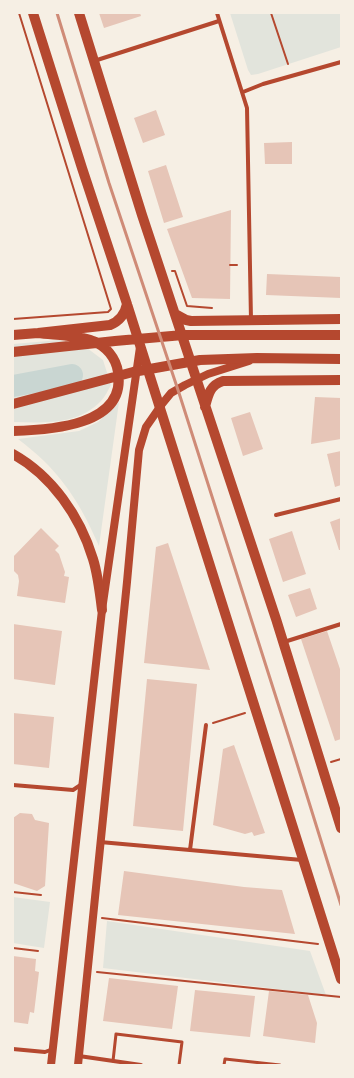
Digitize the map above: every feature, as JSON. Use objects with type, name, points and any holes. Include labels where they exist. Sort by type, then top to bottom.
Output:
[{"type":"main road","points":[[33,13],[127,304],[341,980]]},
{"type":"main road","points":[[79,13],[142,215],[283,642],[341,828]]},
{"type":"main road","points":[[13,335],[110,325],[122,316],[126,311],[127,304]]},
{"type":"main road","points":[[175,314],[191,321],[341,319]]},
{"type":"main road","points":[[13,431],[71,426],[99,414],[107,408],[117,391],[119,378],[117,366],[109,352],[102,346],[86,339],[38,333]]},
{"type":"main road","points":[[13,352],[176,335],[341,335]]},
{"type":"main road","points":[[51,1062],[49,1050],[102,610],[140,345]]},
{"type":"main road","points":[[78,1061],[139,450],[146,427],[152,416],[171,393],[208,374],[257,358]]},
{"type":"main road","points":[[13,404],[139,370],[200,360],[257,358],[341,359]]},
{"type":"main road","points":[[205,407],[212,387],[223,381],[341,380]]},
{"type":"main road","points":[[13,454],[41,474],[73,513],[85,536],[93,559],[99,584],[102,610]]},
{"type":"street","points":[[217,13],[247,108],[251,320]]},
{"type":"street","points":[[94,61],[220,22]]},
{"type":"street","points":[[243,92],[263,84],[341,62]]},
{"type":"street","points":[[276,515],[341,500]]},
{"type":"street","points":[[283,642],[341,624]]},
{"type":"street","points":[[190,850],[206,725]]},
{"type":"street","points":[[13,785],[73,790],[82,784]]},
{"type":"street","points":[[73,790],[80,801]]},
{"type":"street","points":[[100,842],[304,860]]},
{"type":"street","points":[[13,1049],[49,1050]]},
{"type":"street","points":[[78,1061],[113,1061],[141,1065]]},
{"type":"lane","points":[[113,1061],[116,1034],[182,1042],[179,1065]]},
{"type":"lane","points":[[224,1065],[225,1059],[280,1065]]},
{"type":"path","points":[[13,320],[108,312],[111,309],[19,13]]},
{"type":"path","points":[[271,13],[288,64]]},
{"type":"path","points":[[230,265],[237,265]]},
{"type":"path","points":[[176,274],[187,306],[212,308]]},
{"type":"path","points":[[206,725],[256,710]]},
{"type":"path","points":[[13,892],[40,895]]},
{"type":"path","points":[[93,917],[330,945]]},
{"type":"path","points":[[13,948],[38,951]]},
{"type":"path","points":[[87,970],[341,997]]},
{"type":"shaded area","points":[[230,13],[341,13],[341,47],[251,75],[248,70]]},
{"type":"shaded area","points":[[60,340],[87,348],[103,360],[111,385],[104,398],[92,409],[82,415],[60,421],[37,423],[13,422],[13,344]]},
{"type":"shaded area","points":[[119,402],[99,546],[88,522],[69,490],[41,458],[18,439],[79,431],[98,422]]},
{"type":"shaded area","points":[[13,897],[50,902],[44,948],[13,943]]},
{"type":"shaded area","points":[[107,921],[310,951],[326,995],[103,968]]},
{"type":"building","points":[[99,13],[140,13],[141,16],[104,28]]},
{"type":"building","points":[[156,110],[165,135],[143,143],[134,118]]},
{"type":"building","points":[[292,142],[292,164],[265,164],[264,143]]},
{"type":"building","points":[[166,165],[183,217],[164,223],[148,171]]},
{"type":"building","points":[[231,210],[230,299],[192,298],[167,229]]},
{"type":"building","points":[[267,274],[341,277],[341,298],[266,295]]},
{"type":"building","points":[[315,397],[341,398],[341,439],[311,444]]},
{"type":"building","points":[[250,412],[263,449],[243,456],[231,418]]},
{"type":"building","points":[[341,451],[341,485],[335,487],[327,454]]},
{"type":"building","points":[[341,518],[341,550],[339,550],[330,522]]},
{"type":"building","points":[[41,528],[59,546],[55,550],[59,554],[65,572],[64,576],[69,577],[65,603],[17,596],[19,581],[18,575],[13,570],[13,557]]},
{"type":"building","points":[[292,531],[306,574],[283,582],[269,539]]},
{"type":"building","points":[[168,543],[210,670],[144,663],[156,547]]},
{"type":"building","points":[[310,588],[317,609],[296,617],[288,595]]},
{"type":"building","points":[[13,624],[62,631],[55,685],[13,679]]},
{"type":"building","points":[[327,631],[341,672],[341,739],[335,741],[301,639]]},
{"type":"building","points":[[147,679],[197,684],[183,831],[133,826]]},
{"type":"building","points":[[13,713],[54,717],[49,768],[13,764]]},
{"type":"building","points":[[234,745],[265,833],[254,836],[252,832],[245,834],[213,825],[223,749]]},
{"type":"building","points":[[20,813],[32,814],[35,820],[49,823],[45,886],[37,891],[13,883],[13,818]]},
{"type":"building","points":[[124,871],[244,887],[282,890],[295,934],[118,915]]},
{"type":"building","points":[[13,956],[36,959],[35,971],[39,972],[34,1013],[30,1012],[28,1024],[13,1022]]},
{"type":"building","points":[[109,978],[178,986],[172,1029],[103,1021]]},
{"type":"building","points":[[195,990],[255,996],[250,1037],[190,1031]]},
{"type":"building","points":[[269,991],[308,995],[317,1023],[315,1043],[263,1036]]},
{"type":"waterway","points":[[13,386],[72,375]]},
{"type":"railway","points":[[57,13],[109,183],[179,393],[341,905]]}]
